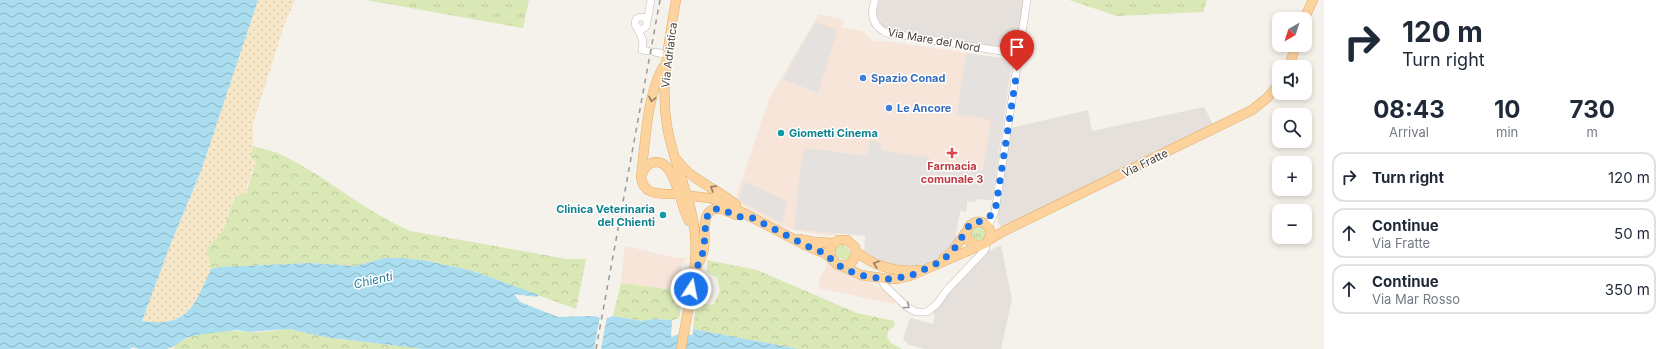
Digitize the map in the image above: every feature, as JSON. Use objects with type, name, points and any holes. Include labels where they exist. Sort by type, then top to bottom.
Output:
[{"type":"main road","name":"Via Adriatica","points":[[676,0],[666,59],[665,111],[667,126],[695,229],[694,273]]},
{"type":"main road","points":[[1307,12],[1312,0]]},
{"type":"main road","points":[[666,59],[658,76],[647,126],[642,184],[648,191],[656,194],[673,194]]},
{"type":"main road","name":"Via Fratte","points":[[753,218],[807,246],[826,254],[834,263],[862,275],[881,278],[904,277],[984,243],[1004,231],[1252,110],[1272,92]]},
{"type":"main road","points":[[675,157],[687,172],[725,196],[742,213]]},
{"type":"main road","points":[[642,174],[646,167],[652,163],[659,162],[667,166],[672,173],[684,211],[695,229]]},
{"type":"main road","points":[[691,196],[715,199],[753,218]]},
{"type":"main road","points":[[681,349],[694,273],[703,255],[705,222],[710,211],[720,209],[741,217],[753,218]]},
{"type":"main road","name":"Via Fratte","points":[[940,262],[951,253],[972,223],[986,225]]},
{"type":"main road","points":[[986,225],[997,230],[1004,231]]},
{"type":"main road","points":[[966,232],[969,241],[984,243],[991,234],[986,225]]},
{"type":"main road","name":"Via Fratte","points":[[790,237],[815,242],[833,243],[838,240],[847,240],[854,245],[856,252],[867,261],[879,266],[906,270],[927,268]]},
{"type":"main road","points":[[830,257],[829,250],[833,243]]},
{"type":"main road","points":[[842,266],[852,262],[856,252]]},
{"type":"street","name":"Via Mare del Nord","points":[[875,0],[872,9],[872,17],[877,26],[887,33],[1001,51],[1019,56]]},
{"type":"street","points":[[986,225],[995,212],[1028,0]]},
{"type":"street","points":[[637,27],[643,28],[646,26],[651,3]]},
{"type":"street","points":[[651,3],[635,21],[648,51],[666,59]]},
{"type":"street","points":[[640,16],[644,17],[647,22]]},
{"type":"street","points":[[881,278],[885,286],[906,307],[916,312],[927,312],[937,304],[946,291],[984,251],[986,247],[984,243]]},
{"type":"shaded area","points":[[879,0],[1024,0],[1016,49],[886,29],[881,24],[876,14]]},
{"type":"shaded area","points":[[819,14],[844,20],[842,27],[864,32],[871,40],[877,42],[887,41],[1001,58],[1009,64],[1011,69],[992,200],[977,199],[975,202],[967,201],[966,212],[960,211],[954,246],[936,259],[922,265],[865,241],[865,236],[840,233],[830,236],[781,226],[750,210],[735,200],[769,99]]},
{"type":"shaded area","points":[[816,21],[837,31],[818,93],[783,79]]},
{"type":"shaded area","points":[[966,53],[1001,58],[1009,64],[1011,69],[992,200],[977,199],[975,202],[967,201],[966,212],[960,211],[954,246],[948,253],[922,265],[915,267],[902,267],[883,264],[864,253],[865,236],[794,229],[802,157],[806,148],[865,156],[868,154],[870,140],[882,143],[881,150],[927,157],[941,167],[955,170],[956,167],[983,171],[991,120],[957,114]]},
{"type":"shaded area","points":[[1204,107],[1214,126],[1002,227],[1000,226],[998,222],[998,210],[1011,128],[1088,110],[1092,131]]},
{"type":"shaded area","points":[[745,182],[787,201],[782,223],[738,200]]},
{"type":"shaded area","points":[[1001,245],[1012,299],[1001,349],[925,349],[909,345],[903,339],[910,318],[933,324],[935,317],[933,311],[961,277],[989,251]]},
{"type":"shaded area","points":[[625,246],[676,258],[686,258],[682,266],[681,274],[684,275],[682,291],[621,283]]},
{"type":"shaded area","points":[[828,263],[886,290],[894,298],[895,304],[818,288],[820,278]]},
{"type":"green space","points":[[366,0],[529,0],[523,28]]},
{"type":"green space","points":[[1069,0],[1207,0],[1203,12],[1117,16]]},
{"type":"green space","points":[[253,146],[282,155],[299,164],[377,214],[410,231],[567,259],[586,259],[576,309],[473,271],[428,261],[403,258],[385,258],[355,266],[310,263],[221,267],[211,269],[206,249],[223,230],[235,196],[246,193],[256,163],[250,156]]},
{"type":"green space","points":[[975,226],[984,226],[987,229],[985,239],[978,242],[971,240],[970,231]]},
{"type":"green space","points":[[841,245],[846,247],[851,254],[849,259],[842,260],[835,256],[834,249]]},
{"type":"green space","points":[[707,260],[757,270],[857,313],[894,321],[895,326],[888,331],[887,337],[891,343],[902,349],[799,349],[693,329],[696,303],[713,305],[720,291],[717,278],[707,272]]},
{"type":"green space","points":[[621,283],[682,291],[683,297],[679,318],[673,320],[654,319],[640,321],[613,316]]},
{"type":"green space","points":[[289,329],[325,337],[423,349],[173,349],[177,344],[193,336],[212,332],[259,332]]},
{"type":"sand","points":[[258,0],[295,0],[285,23],[253,123],[253,146],[250,156],[256,163],[245,193],[235,196],[223,230],[206,249],[210,268],[207,279],[198,298],[180,318],[163,322],[141,321],[201,171]]},
{"type":"water","name":"Chienti","points":[[0,0],[258,0],[201,171],[171,243],[142,321],[170,321],[187,312],[200,294],[211,269],[221,267],[310,263],[355,266],[385,258],[403,258],[428,261],[473,271],[539,295],[537,297],[514,294],[520,302],[558,317],[594,316],[605,319],[613,316],[640,321],[654,319],[672,320],[671,337],[679,334],[693,335],[693,329],[799,349],[423,349],[325,337],[289,329],[248,332],[237,330],[197,335],[186,338],[167,349],[139,349],[132,347],[131,349],[0,349]]},
{"type":"pier","points":[[600,316],[607,316],[601,349],[594,349]]},
{"type":"railway","points":[[596,349],[660,0]]},
{"type":"place","name":"Spazio Conad","points":[[863,78]]},
{"type":"place","name":"Le Ancore","points":[[889,108]]},
{"type":"place","name":"Giometti Cinema","points":[[781,133]]},
{"type":"place","name":"Farmacia comunale 3","points":[[952,153]]},
{"type":"place","name":"Clinica Veterinaria del Chienti","points":[[663,215]]},
{"type":"route","points":[[691,289],[695,270],[703,255],[707,215],[710,211],[715,209],[720,209],[741,217],[753,218],[807,246],[826,254],[833,262],[854,273],[874,278],[898,279],[910,276],[940,262],[951,253],[970,224],[978,221],[981,222],[995,212],[1017,71]]}]
